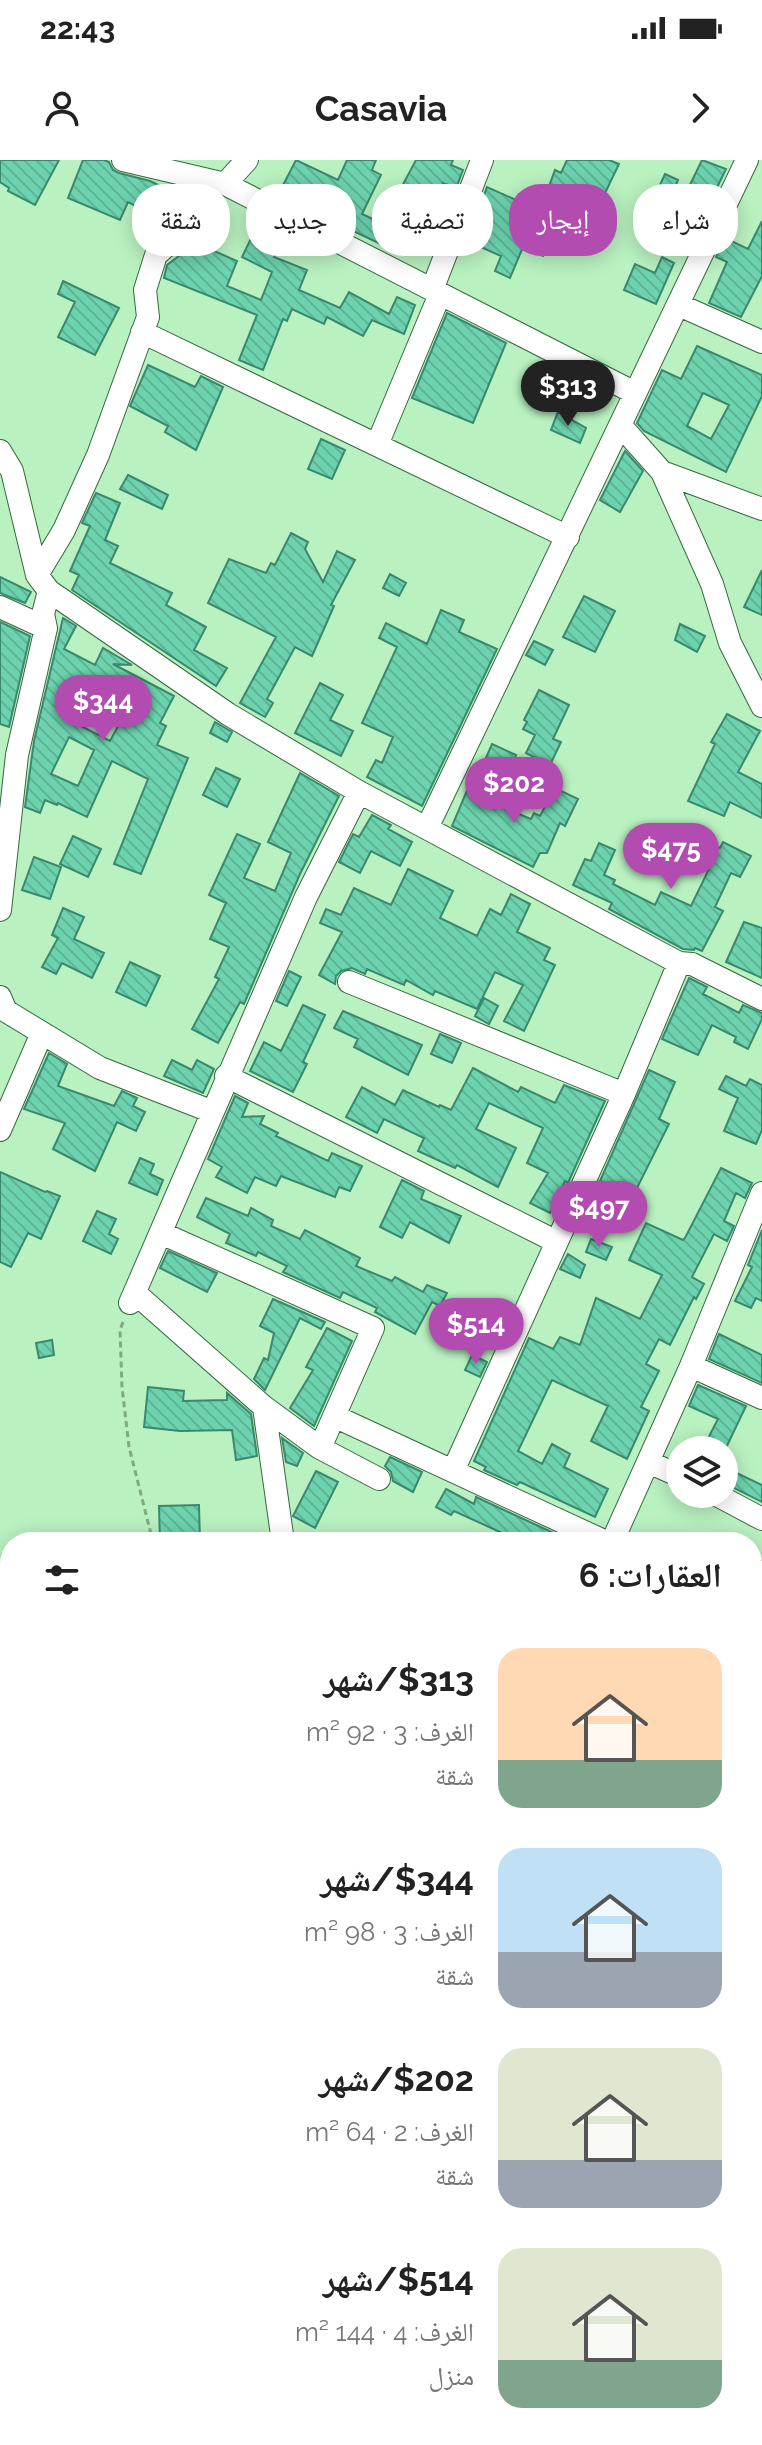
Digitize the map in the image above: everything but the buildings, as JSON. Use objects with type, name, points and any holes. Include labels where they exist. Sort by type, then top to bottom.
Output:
[{"type":"street","points":[[123,160],[225,184],[247,160]]},
{"type":"street","points":[[377,445],[436,292],[482,160]]},
{"type":"street","points":[[427,828],[749,160],[762,162]]},
{"type":"street","points":[[43,583],[98,455],[148,317],[145,290],[156,255],[194,221],[197,178]]},
{"type":"street","points":[[230,187],[635,393]]},
{"type":"street","points":[[679,305],[762,342]]},
{"type":"street","points":[[142,332],[568,537]]},
{"type":"street","points":[[621,426],[662,472],[712,584],[730,643],[762,706]]},
{"type":"street","points":[[0,451],[12,471],[43,583],[46,628],[5,813],[0,910]]},
{"type":"street","points":[[662,472],[762,509]]},
{"type":"street","points":[[43,583],[228,714],[359,792],[679,963],[692,964],[762,999]]},
{"type":"street","points":[[0,607],[46,628]]},
{"type":"street","points":[[359,792],[306,897],[132,1298],[264,1407],[320,1448],[379,1479]]},
{"type":"street","points":[[453,1471],[624,1094],[679,963]]},
{"type":"street","points":[[349,982],[624,1094]]},
{"type":"street","points":[[2,1005],[100,1068],[213,1112]]},
{"type":"street","points":[[0,1130],[42,1033]]},
{"type":"street","points":[[226,1076],[555,1241]]},
{"type":"street","points":[[616,1532],[691,1366],[762,1193]]},
{"type":"street","points":[[161,1233],[373,1328],[320,1448]]},
{"type":"street","points":[[691,1366],[762,1398]]},
{"type":"street","points":[[264,1407],[282,1532]]},
{"type":"street","points":[[334,1416],[584,1532]]},
{"type":"street","points":[[648,1462],[666,1470]]},
{"type":"street","points":[[738,1506],[762,1519]]},
{"type":"path","points":[[132,1298],[120,1330],[122,1387],[129,1447],[150,1532]]}]
